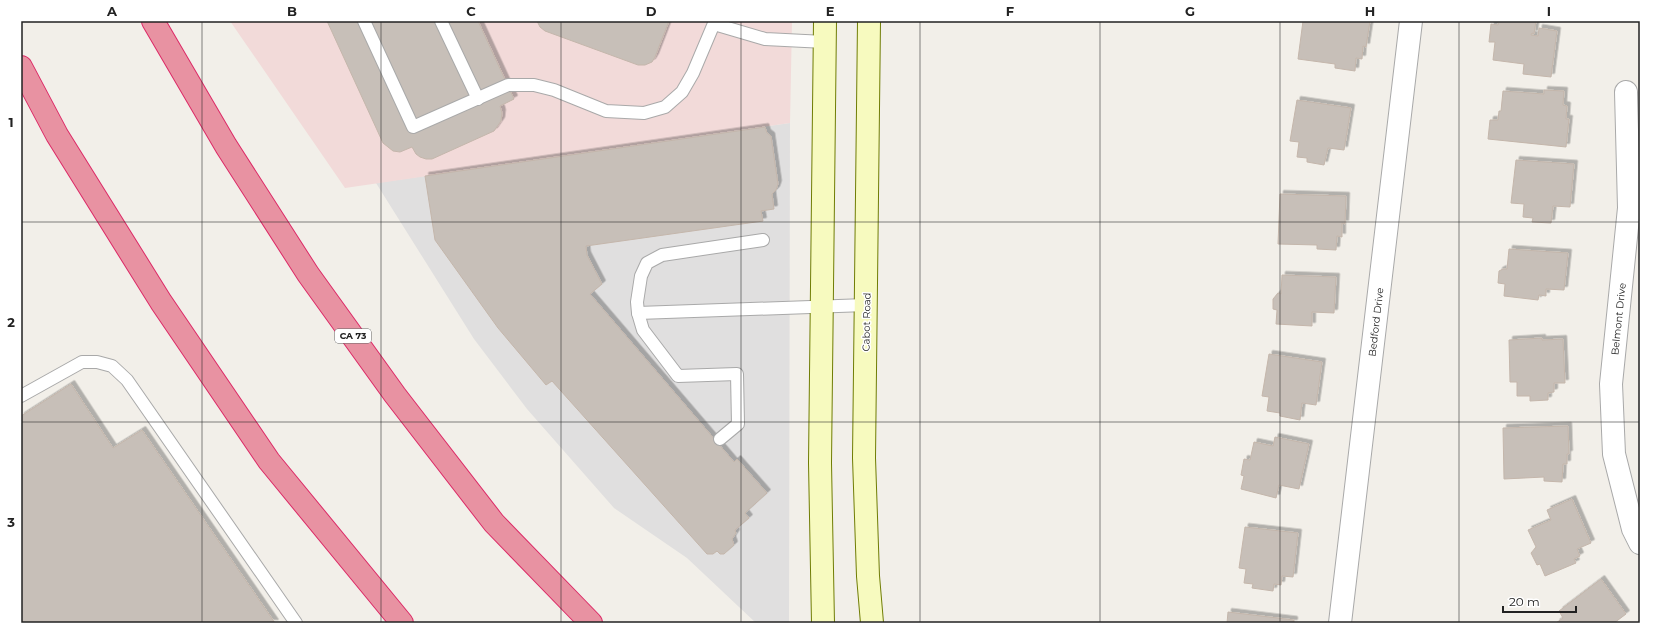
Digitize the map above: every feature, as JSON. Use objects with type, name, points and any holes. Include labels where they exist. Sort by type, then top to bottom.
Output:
[{"type":"highway","name":"CA 73","points":[[152,21],[226,146],[299,261],[391,388],[494,523],[591,623]]},
{"type":"highway","points":[[21,67],[57,135],[165,308],[270,461],[402,623]]},
{"type":"main road","name":"Cabot Road","points":[[869,21],[865,472],[868,576],[872,623]]},
{"type":"main road","points":[[823,623],[820,463],[825,31]]},
{"type":"street","name":"Bedford Drive","points":[[1340,623],[1411,21]]},
{"type":"street","name":"Belmont Drive","points":[[1626,92],[1634,208],[1611,384],[1614,454],[1633,529],[1640,542]]},
{"type":"lane","points":[[364,21],[414,127],[508,86],[521,84],[534,85],[554,90],[606,111],[644,113],[665,107],[682,92],[693,72],[714,22],[765,39],[825,31]]},
{"type":"lane","points":[[441,21],[478,100]]},
{"type":"lane","points":[[720,439],[738,424],[737,374],[678,376],[643,330],[638,313],[637,302],[641,276],[648,263],[662,255],[764,240]]},
{"type":"lane","points":[[638,313],[866,305]]},
{"type":"lane","points":[[21,396],[82,362],[97,362],[112,366],[127,380],[296,623]]},
{"type":"shaded area","points":[[230,21],[792,21],[790,123],[345,188]]},
{"type":"shaded area","points":[[790,123],[789,623],[756,623],[687,558],[614,508],[527,409],[474,339],[376,183]]},
{"type":"building","points":[[327,21],[478,21],[514,99],[500,106],[502,113],[501,121],[494,131],[432,159],[420,157],[416,154],[412,147],[400,152],[393,151],[383,143]]},
{"type":"building","points":[[537,21],[669,21],[652,62],[645,65],[638,65],[545,31],[540,27]]},
{"type":"building","points":[[1303,21],[1370,21],[1366,47],[1363,46],[1362,59],[1356,58],[1355,71],[1335,68],[1335,64],[1298,59]]},
{"type":"building","points":[[1499,21],[1536,21],[1534,34],[1532,33],[1531,35],[1538,36],[1539,28],[1557,31],[1551,77],[1523,74],[1524,64],[1493,60],[1495,42],[1489,42],[1491,24],[1498,25]]},
{"type":"building","points":[[1544,90],[1564,91],[1563,105],[1567,106],[1566,119],[1569,119],[1566,147],[1488,139],[1490,120],[1498,120],[1499,111],[1501,111],[1503,91],[1544,94]]},
{"type":"building","points":[[1297,100],[1351,108],[1344,150],[1328,148],[1324,165],[1307,162],[1307,158],[1297,157],[1299,142],[1290,141]]},
{"type":"building","points":[[765,127],[767,133],[771,136],[778,184],[776,190],[772,194],[774,209],[761,211],[763,221],[586,246],[587,255],[602,284],[590,294],[734,462],[737,459],[767,493],[745,513],[749,518],[735,530],[736,533],[732,539],[734,545],[724,554],[720,554],[717,551],[713,554],[707,554],[552,381],[546,385],[498,328],[435,240],[425,176]]},
{"type":"building","points":[[1516,160],[1574,164],[1570,207],[1553,206],[1551,223],[1532,222],[1533,218],[1523,217],[1524,204],[1511,203]]},
{"type":"building","points":[[1280,194],[1346,196],[1345,224],[1342,223],[1342,237],[1337,236],[1336,250],[1317,249],[1317,245],[1278,244]]},
{"type":"building","points":[[1509,249],[1568,253],[1564,290],[1546,289],[1546,296],[1539,295],[1538,300],[1504,296],[1505,284],[1498,283],[1499,271],[1507,269]]},
{"type":"building","points":[[1282,275],[1336,277],[1334,313],[1312,312],[1312,326],[1276,324],[1277,310],[1273,309],[1273,299],[1278,293],[1281,294]]},
{"type":"building","points":[[1542,338],[1542,340],[1563,339],[1565,383],[1554,383],[1554,392],[1548,393],[1548,400],[1530,401],[1530,396],[1517,396],[1517,382],[1510,382],[1509,340]]},
{"type":"building","points":[[1269,354],[1322,362],[1316,405],[1302,403],[1300,420],[1280,416],[1280,413],[1267,411],[1269,397],[1262,396]]},
{"type":"building","points":[[71,384],[113,448],[142,430],[275,623],[21,623],[21,416]]},
{"type":"building","points":[[1568,426],[1569,454],[1567,454],[1567,464],[1563,464],[1562,482],[1544,481],[1544,477],[1504,479],[1503,428]]},
{"type":"building","points":[[1275,437],[1309,444],[1299,489],[1279,485],[1276,498],[1241,489],[1244,476],[1241,475],[1244,459],[1250,460],[1254,442],[1273,446]]},
{"type":"building","points":[[1572,499],[1591,543],[1577,549],[1580,556],[1574,559],[1576,563],[1545,576],[1540,564],[1537,565],[1531,553],[1536,547],[1528,530],[1551,520],[1547,510]]},
{"type":"building","points":[[1245,527],[1298,533],[1293,577],[1282,576],[1281,585],[1274,584],[1273,591],[1252,588],[1253,584],[1244,583],[1246,569],[1239,568]]},
{"type":"building","points":[[1601,579],[1626,614],[1614,623],[1556,623],[1563,618],[1559,611]]},
{"type":"building","points":[[1228,612],[1294,620],[1294,623],[1227,623]]}]
